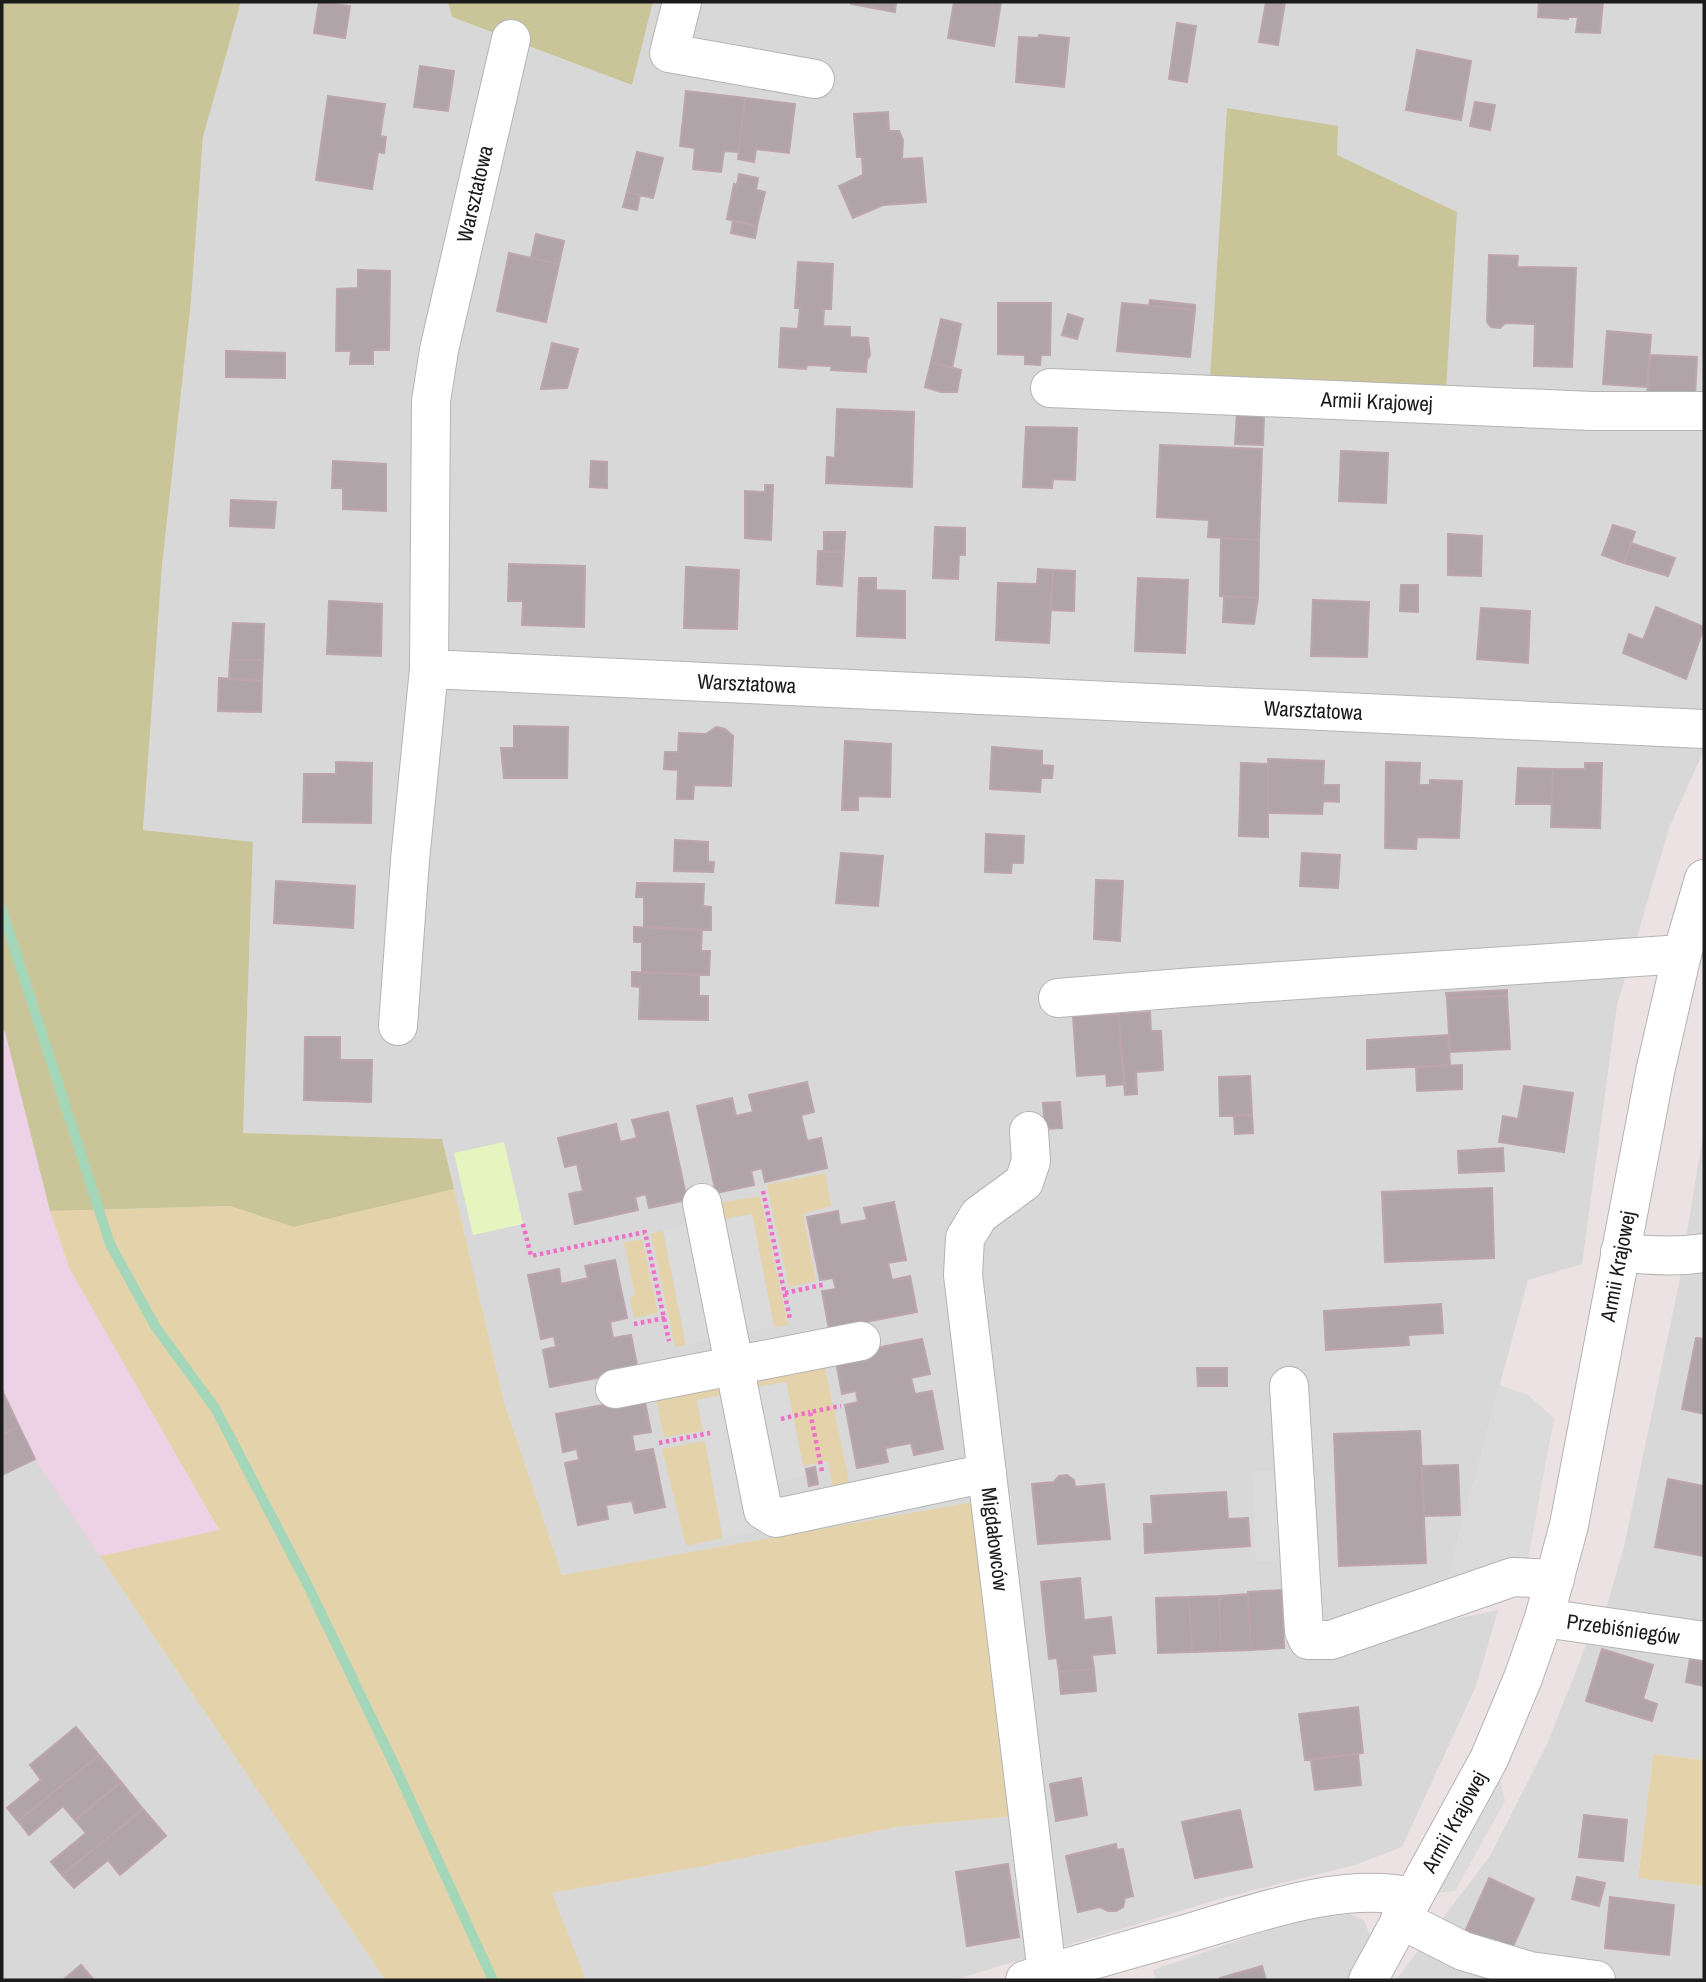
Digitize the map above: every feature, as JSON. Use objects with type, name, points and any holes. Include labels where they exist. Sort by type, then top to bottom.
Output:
[{"type":"street","points":[[682,2],[669,53],[815,79]]},
{"type":"street","name":"Warsztatowa","points":[[511,39],[439,350],[432,401],[429,669],[1704,729]]},
{"type":"street","name":"Armii Krajowej","points":[[1051,388],[1592,411],[1704,411]]},
{"type":"street","points":[[398,1027],[410,860],[429,669]]},
{"type":"street","name":"Armii Krajowej","points":[[1368,1980],[1489,1759],[1523,1678],[1544,1618],[1569,1525],[1655,1072],[1682,954],[1704,879]]},
{"type":"street","points":[[1058,998],[1682,954]]},
{"type":"street","name":"Migdałowców","points":[[1029,1131],[1031,1161],[1024,1182],[979,1215],[965,1238],[963,1275],[987,1474],[1035,1977],[1273,1909],[1352,1894],[1392,1893],[1407,1908],[1464,1951],[1530,1971],[1596,1980]]},
{"type":"street","points":[[702,1203],[764,1510],[776,1518],[987,1474]]},
{"type":"street","points":[[1620,1252],[1649,1256],[1704,1253]]},
{"type":"street","points":[[615,1390],[861,1341]]},
{"type":"street","points":[[1289,1386],[1304,1631],[1308,1640],[1331,1640],[1513,1577],[1555,1579]]},
{"type":"street","name":"Przebiśniegów","points":[[1544,1618],[1704,1640]]},
{"type":"path","points":[[785,1293],[826,1284]]},
{"type":"path","points":[[634,1324],[665,1318]]},
{"type":"path","points":[[829,1507],[810,1412],[841,1406]]},
{"type":"path","points":[[659,1443],[747,1427]]},
{"type":"shaded area","points":[[2,2],[241,2],[203,137],[191,301],[162,566],[143,830],[253,842],[243,1133],[442,1139],[454,1189],[294,1227],[230,1206],[50,1211],[5,1032],[2,1029]]},
{"type":"shaded area","points":[[241,2],[448,2],[452,17],[632,85],[653,2],[1704,2],[1704,750],[1669,828],[1617,1005],[1582,1264],[1528,1280],[1446,1585],[1441,1622],[1498,1610],[1476,1686],[1402,1847],[1355,1865],[1226,1897],[954,1980],[586,1980],[551,1893],[897,1827],[1016,1816],[1018,1577],[1011,1496],[562,1575],[504,1402],[442,1139],[243,1133],[253,843],[143,830],[162,566],[191,301],[203,137]]},
{"type":"shaded area","points":[[448,2],[653,2],[632,85],[452,17]]},
{"type":"shaded area","points":[[1227,108],[1338,126],[1337,155],[1457,212],[1446,389],[1210,379]]},
{"type":"shaded area","points":[[2,1029],[5,1032],[50,1211],[69,1268],[219,1531],[100,1556],[35,1459],[2,1475]]},
{"type":"shaded area","points":[[1704,1128],[1704,1243],[1685,1246]]},
{"type":"shaded area","points":[[825,1173],[831,1206],[803,1214],[816,1281],[789,1287],[767,1185]]},
{"type":"shaded area","points":[[454,1189],[504,1402],[562,1575],[973,1502],[1016,1816],[897,1827],[552,1893],[586,1980],[385,1980],[100,1556],[219,1530],[69,1268],[50,1211],[230,1206],[294,1227]]},
{"type":"shaded area","points":[[760,1196],[788,1325],[774,1327],[752,1214],[721,1220],[718,1203]]},
{"type":"shaded area","points":[[752,1214],[774,1327],[743,1333],[721,1220]]},
{"type":"shaded area","points":[[693,1224],[715,1339],[686,1345],[663,1230]]},
{"type":"shaded area","points":[[663,1230],[686,1345],[675,1347],[651,1234]]},
{"type":"shaded area","points":[[642,1239],[658,1313],[634,1318],[630,1297],[635,1295],[624,1243]]},
{"type":"shaded area","points":[[1704,1261],[1704,1622],[1606,1609],[1624,1547],[1683,1264]]},
{"type":"shaded area","points":[[824,1363],[850,1486],[833,1489],[828,1461],[803,1466],[786,1382],[758,1387],[757,1381],[760,1376]]},
{"type":"shaded area","points":[[786,1382],[805,1476],[772,1483],[753,1388]]},
{"type":"shaded area","points":[[718,1385],[727,1394],[697,1400],[703,1431],[664,1437],[655,1394]]},
{"type":"shaded area","points":[[1500,1385],[1528,1395],[1554,1418],[1528,1560],[1446,1585]]},
{"type":"shaded area","points":[[727,1394],[754,1533],[723,1538],[697,1400]]},
{"type":"shaded area","points":[[2,1435],[35,1459],[385,1980],[2,1980]]},
{"type":"shaded area","points":[[705,1441],[723,1538],[686,1546],[662,1449]]},
{"type":"shaded area","points":[[1279,1470],[1282,1560],[1256,1562],[1252,1471]]},
{"type":"shaded area","points":[[1587,1643],[1704,1656],[1704,1760],[1653,1754],[1638,1877],[1704,1886],[1704,1980],[1396,1980],[1490,1856],[1547,1744]]},
{"type":"shaded area","points":[[1653,1754],[1704,1760],[1704,1886],[1638,1878]]},
{"type":"shaded area","points":[[1500,1781],[1505,1801],[1455,1891],[1437,1893]]},
{"type":"shaded area","points":[[1349,1914],[1364,1920],[1370,1936],[1350,1980],[1156,1980],[1153,1970],[1299,1919]]},
{"type":"green space","points":[[504,1142],[523,1224],[473,1235],[454,1153]]},
{"type":"building","points":[[319,2],[350,6],[345,38],[314,33]]},
{"type":"building","points":[[896,2],[895,12],[851,4]]},
{"type":"building","points":[[954,2],[1001,2],[994,46],[948,38]]},
{"type":"building","points":[[1266,2],[1285,2],[1278,45],[1259,42]]},
{"type":"building","points":[[1539,2],[1603,2],[1600,33],[1576,32],[1578,17],[1538,17]]},
{"type":"building","points":[[1177,23],[1196,26],[1187,82],[1169,79]]},
{"type":"building","points":[[1039,35],[1069,38],[1064,87],[1016,82],[1019,37],[1038,38]]},
{"type":"building","points":[[1417,50],[1471,61],[1461,120],[1406,110]]},
{"type":"building","points":[[420,66],[454,71],[448,111],[414,107]]},
{"type":"building","points":[[686,91],[745,98],[739,152],[724,151],[721,172],[693,169],[695,148],[680,146]]},
{"type":"building","points":[[328,96],[385,104],[380,136],[386,137],[384,153],[378,152],[372,189],[316,180]]},
{"type":"building","points":[[745,98],[795,104],[789,153],[756,149],[754,162],[738,159]]},
{"type":"building","points":[[1475,102],[1495,105],[1490,130],[1470,126]]},
{"type":"building","points":[[888,112],[889,131],[899,131],[903,140],[902,159],[922,158],[926,202],[883,205],[853,218],[839,186],[863,175],[862,157],[857,157],[854,114]]},
{"type":"building","points":[[637,152],[663,158],[653,198],[627,192]]},
{"type":"building","points":[[739,174],[758,178],[756,190],[765,192],[757,226],[727,219],[734,184],[737,185]]},
{"type":"building","points":[[627,192],[640,195],[637,210],[623,207]]},
{"type":"building","points":[[733,221],[757,227],[755,238],[731,233]]},
{"type":"building","points":[[536,234],[564,241],[559,264],[531,258]]},
{"type":"building","points":[[509,253],[559,264],[546,322],[497,311]]},
{"type":"building","points":[[1489,255],[1518,256],[1517,267],[1576,268],[1572,367],[1534,366],[1535,324],[1505,323],[1500,328],[1491,327],[1487,322]]},
{"type":"building","points":[[798,262],[833,264],[831,309],[824,309],[823,326],[850,327],[850,337],[868,338],[870,355],[866,372],[831,370],[832,366],[807,365],[806,369],[779,367],[781,328],[798,329],[800,308],[795,308]]},
{"type":"building","points":[[358,270],[390,271],[389,350],[373,350],[373,364],[350,364],[351,351],[336,351],[337,289],[358,288]]},
{"type":"building","points":[[1150,300],[1195,305],[1195,310],[1149,306]]},
{"type":"building","points":[[998,303],[1051,303],[1050,355],[1041,355],[1040,365],[1025,364],[1025,355],[998,354]]},
{"type":"building","points":[[1122,303],[1195,310],[1190,357],[1117,351]]},
{"type":"building","points":[[1068,314],[1083,319],[1077,339],[1062,335]]},
{"type":"building","points":[[941,319],[961,324],[952,368],[931,362]]},
{"type":"building","points":[[1607,331],[1651,335],[1647,387],[1603,384]]},
{"type":"building","points":[[552,343],[578,349],[567,388],[541,389]]},
{"type":"building","points":[[226,351],[285,353],[285,378],[226,377]]},
{"type":"building","points":[[1650,355],[1697,357],[1695,396],[1647,395]]},
{"type":"building","points":[[931,362],[961,370],[957,392],[941,392],[925,387]]},
{"type":"building","points":[[837,409],[914,412],[912,487],[826,483],[827,457],[835,458]]},
{"type":"building","points":[[1237,413],[1264,414],[1263,445],[1235,444]]},
{"type":"building","points":[[1026,427],[1077,428],[1075,480],[1053,479],[1052,488],[1023,487]]},
{"type":"building","points":[[1160,445],[1262,449],[1259,540],[1208,537],[1209,520],[1157,517]]},
{"type":"building","points":[[1341,451],[1388,453],[1386,503],[1339,501]]},
{"type":"building","points":[[333,461],[386,464],[386,511],[343,509],[343,488],[332,488]]},
{"type":"building","points":[[591,461],[607,462],[607,488],[590,487]]},
{"type":"building","points":[[765,485],[773,485],[771,540],[745,538],[745,491],[765,492]]},
{"type":"building","points":[[231,500],[276,502],[274,528],[230,526]]},
{"type":"building","points":[[1613,525],[1635,532],[1624,563],[1602,555]]},
{"type":"building","points":[[935,527],[965,528],[965,555],[959,555],[958,579],[933,578]]},
{"type":"building","points":[[824,532],[845,532],[844,552],[824,552]]},
{"type":"building","points":[[1448,534],[1482,536],[1481,576],[1448,575]]},
{"type":"building","points":[[1221,538],[1259,540],[1258,598],[1220,596]]},
{"type":"building","points":[[1631,543],[1675,558],[1668,576],[1624,563]]},
{"type":"building","points":[[818,551],[844,552],[842,586],[817,584]]},
{"type":"building","points":[[509,564],[585,566],[584,627],[522,625],[523,601],[508,601]]},
{"type":"building","points":[[686,567],[739,570],[737,629],[684,628]]},
{"type":"building","points":[[1038,569],[1053,570],[1049,643],[996,640],[998,583],[1037,584]]},
{"type":"building","points":[[1053,570],[1075,571],[1074,611],[1050,610]]},
{"type":"building","points":[[859,578],[876,578],[876,590],[905,591],[905,638],[857,636]]},
{"type":"building","points":[[1138,578],[1188,580],[1185,653],[1135,651]]},
{"type":"building","points":[[1401,585],[1418,585],[1418,612],[1400,611]]},
{"type":"building","points":[[1224,596],[1258,598],[1254,624],[1223,622]]},
{"type":"building","points":[[1313,600],[1369,602],[1367,657],[1311,656]]},
{"type":"building","points":[[329,601],[382,604],[381,656],[327,654]]},
{"type":"building","points":[[1656,607],[1704,627],[1686,679],[1623,653],[1629,634],[1643,640]]},
{"type":"building","points":[[1481,608],[1530,611],[1528,663],[1477,659]]},
{"type":"building","points":[[233,623],[264,624],[263,660],[230,660]]},
{"type":"building","points":[[230,660],[263,660],[262,681],[229,679]]},
{"type":"building","points":[[219,678],[262,681],[261,712],[218,711]]},
{"type":"building","points":[[514,726],[568,727],[567,778],[504,778],[501,748],[514,748]]},
{"type":"building","points":[[716,727],[725,729],[733,736],[731,786],[694,785],[693,799],[677,799],[678,770],[664,769],[665,752],[678,752],[679,733],[706,734]]},
{"type":"building","points":[[845,741],[891,744],[890,797],[858,796],[858,810],[842,810]]},
{"type":"building","points":[[992,747],[1042,751],[1042,765],[1053,766],[1052,778],[1041,778],[1040,792],[990,789]]},
{"type":"building","points":[[1268,759],[1324,761],[1323,785],[1339,785],[1339,802],[1323,801],[1322,814],[1268,813]]},
{"type":"building","points":[[336,762],[372,763],[371,823],[303,822],[304,774],[336,774]]},
{"type":"building","points":[[1386,762],[1420,763],[1419,785],[1430,785],[1430,780],[1462,781],[1459,838],[1417,837],[1416,849],[1385,848]]},
{"type":"building","points":[[1241,763],[1268,764],[1268,837],[1239,836]]},
{"type":"building","points":[[1585,763],[1602,763],[1600,828],[1551,827],[1553,769],[1585,769]]},
{"type":"building","points":[[1518,768],[1553,769],[1551,804],[1516,804]]},
{"type":"building","points":[[986,834],[1024,836],[1023,863],[1012,863],[1011,873],[985,872]]},
{"type":"building","points":[[675,840],[708,842],[708,862],[714,862],[713,872],[674,871]]},
{"type":"building","points":[[841,853],[883,856],[878,906],[836,903]]},
{"type":"building","points":[[1302,853],[1340,855],[1338,888],[1300,886]]},
{"type":"building","points":[[1096,880],[1123,881],[1120,941],[1094,939]]},
{"type":"building","points":[[276,881],[355,886],[353,928],[274,923]]},
{"type":"building","points":[[637,883],[704,884],[703,906],[711,907],[711,930],[644,927],[644,897],[636,897]]},
{"type":"building","points":[[634,927],[702,930],[701,951],[710,951],[709,975],[642,972],[642,942],[634,942]]},
{"type":"building","points":[[632,972],[699,975],[699,996],[708,996],[708,1020],[639,1019],[640,987],[632,986]]},
{"type":"building","points":[[1507,990],[1507,996],[1447,998],[1446,993]]},
{"type":"building","points":[[1507,996],[1510,1049],[1450,1052],[1447,998]]},
{"type":"building","points":[[1150,1012],[1151,1031],[1161,1031],[1163,1070],[1136,1072],[1137,1094],[1125,1095],[1118,1014]]},
{"type":"building","points":[[1118,1014],[1125,1084],[1107,1086],[1106,1074],[1077,1076],[1073,1016]]},
{"type":"building","points":[[1448,1035],[1450,1065],[1367,1069],[1367,1040]]},
{"type":"building","points":[[305,1037],[340,1037],[340,1060],[372,1060],[371,1102],[304,1100]]},
{"type":"building","points":[[1462,1065],[1462,1089],[1417,1091],[1416,1067]]},
{"type":"building","points":[[1250,1076],[1252,1115],[1220,1116],[1219,1077]]},
{"type":"building","points":[[807,1082],[814,1112],[801,1115],[807,1141],[821,1138],[827,1168],[765,1182],[762,1168],[751,1171],[754,1185],[716,1193],[697,1106],[732,1098],[736,1116],[753,1112],[749,1095]]},
{"type":"building","points":[[1524,1086],[1573,1093],[1564,1152],[1499,1142],[1503,1116],[1518,1119]]},
{"type":"building","points":[[1060,1102],[1062,1128],[1045,1129],[1043,1103]]},
{"type":"building","points":[[668,1112],[687,1200],[649,1208],[646,1194],[635,1197],[638,1210],[575,1224],[569,1194],[583,1191],[577,1164],[565,1167],[558,1138],[616,1124],[620,1142],[637,1138],[632,1120]]},
{"type":"building","points":[[1252,1115],[1253,1133],[1235,1134],[1234,1116]]},
{"type":"building","points":[[1503,1148],[1504,1171],[1459,1173],[1458,1151]]},
{"type":"building","points":[[1492,1188],[1494,1258],[1385,1262],[1382,1192]]},
{"type":"building","points":[[894,1202],[906,1260],[888,1263],[892,1280],[910,1276],[917,1312],[829,1329],[822,1291],[836,1289],[833,1278],[820,1280],[807,1217],[838,1211],[840,1225],[867,1220],[864,1208]]},
{"type":"building","points":[[615,1260],[627,1318],[610,1322],[613,1338],[631,1335],[638,1370],[550,1387],[543,1350],[556,1347],[554,1336],[541,1339],[528,1275],[559,1269],[561,1284],[588,1278],[585,1266]]},
{"type":"building","points":[[1441,1304],[1443,1333],[1408,1335],[1409,1345],[1326,1350],[1324,1311]]},
{"type":"building","points":[[1696,1338],[1704,1339],[1704,1414],[1682,1409]]},
{"type":"building","points":[[922,1339],[930,1374],[911,1378],[915,1394],[932,1391],[943,1449],[914,1455],[911,1443],[885,1448],[888,1462],[857,1468],[845,1405],[858,1402],[856,1391],[842,1394],[835,1356]]},
{"type":"building","points":[[1197,1368],[1227,1368],[1227,1386],[1198,1386]]},
{"type":"building","points":[[2,1390],[19,1426],[2,1435]]},
{"type":"building","points":[[644,1397],[651,1432],[632,1435],[635,1452],[653,1449],[665,1507],[635,1513],[632,1501],[606,1505],[608,1519],[578,1525],[565,1463],[579,1460],[577,1449],[563,1452],[556,1414]]},
{"type":"building","points":[[19,1426],[35,1459],[2,1475],[2,1435]]},
{"type":"building","points":[[1420,1431],[1426,1563],[1339,1566],[1334,1434]]},
{"type":"building","points":[[1458,1465],[1460,1515],[1424,1516],[1422,1466]]},
{"type":"building","points":[[815,1467],[818,1484],[809,1486],[806,1469]]},
{"type":"building","points":[[1067,1475],[1074,1480],[1075,1487],[1104,1484],[1110,1539],[1038,1544],[1032,1484],[1054,1482],[1059,1476]]},
{"type":"building","points":[[1668,1479],[1704,1486],[1704,1556],[1655,1547]]},
{"type":"building","points":[[1226,1492],[1228,1519],[1248,1518],[1250,1546],[1145,1553],[1144,1524],[1153,1524],[1151,1496]]},
{"type":"building","points":[[1080,1578],[1084,1620],[1111,1617],[1115,1653],[1092,1655],[1094,1669],[1059,1672],[1057,1658],[1049,1659],[1041,1582]]},
{"type":"building","points":[[1282,1590],[1284,1648],[1251,1650],[1248,1592]]},
{"type":"building","points":[[1248,1594],[1251,1650],[1221,1651],[1219,1596]]},
{"type":"building","points":[[1219,1596],[1221,1651],[1192,1652],[1189,1597]]},
{"type":"building","points":[[1189,1597],[1192,1652],[1158,1653],[1156,1598]]},
{"type":"building","points":[[1602,1649],[1653,1665],[1643,1699],[1657,1704],[1652,1721],[1586,1701]]},
{"type":"building","points":[[1690,1659],[1704,1662],[1704,1686],[1686,1682]]},
{"type":"building","points":[[1094,1669],[1096,1691],[1061,1694],[1059,1672]]},
{"type":"building","points":[[1358,1707],[1363,1753],[1305,1760],[1299,1714]]},
{"type":"building","points":[[76,1727],[99,1755],[18,1821],[7,1808],[41,1780],[30,1765]]},
{"type":"building","points":[[1358,1754],[1361,1785],[1315,1790],[1311,1760]]},
{"type":"building","points":[[99,1755],[121,1782],[75,1820],[63,1806],[29,1835],[18,1821]]},
{"type":"building","points":[[1081,1778],[1087,1815],[1056,1821],[1050,1784]]},
{"type":"building","points":[[121,1782],[143,1809],[62,1875],[51,1862],[86,1833],[75,1820]]},
{"type":"building","points":[[143,1809],[166,1836],[120,1875],[108,1860],[74,1888],[62,1875]]},
{"type":"building","points":[[1240,1810],[1252,1867],[1195,1878],[1182,1822]]},
{"type":"building","points":[[1584,1815],[1627,1820],[1623,1861],[1579,1857]]},
{"type":"building","points":[[1116,1844],[1117,1850],[1123,1849],[1133,1896],[1125,1898],[1123,1907],[1116,1911],[1100,1907],[1078,1912],[1066,1856]]},
{"type":"building","points":[[1008,1864],[1019,1937],[967,1946],[956,1872]]},
{"type":"building","points":[[1577,1877],[1605,1883],[1599,1906],[1572,1899]]},
{"type":"building","points":[[1489,1878],[1534,1899],[1508,1958],[1463,1936]]},
{"type":"building","points":[[1610,1897],[1674,1905],[1669,1955],[1605,1948]]},
{"type":"building","points":[[81,1965],[94,1980],[63,1980]]},
{"type":"building","points":[[1262,1966],[1266,1980],[1220,1980],[1220,1978]]},
{"type":"waterway","points":[[2,910],[110,1244],[155,1326],[215,1408],[306,1582],[393,1762],[493,1980]]}]
